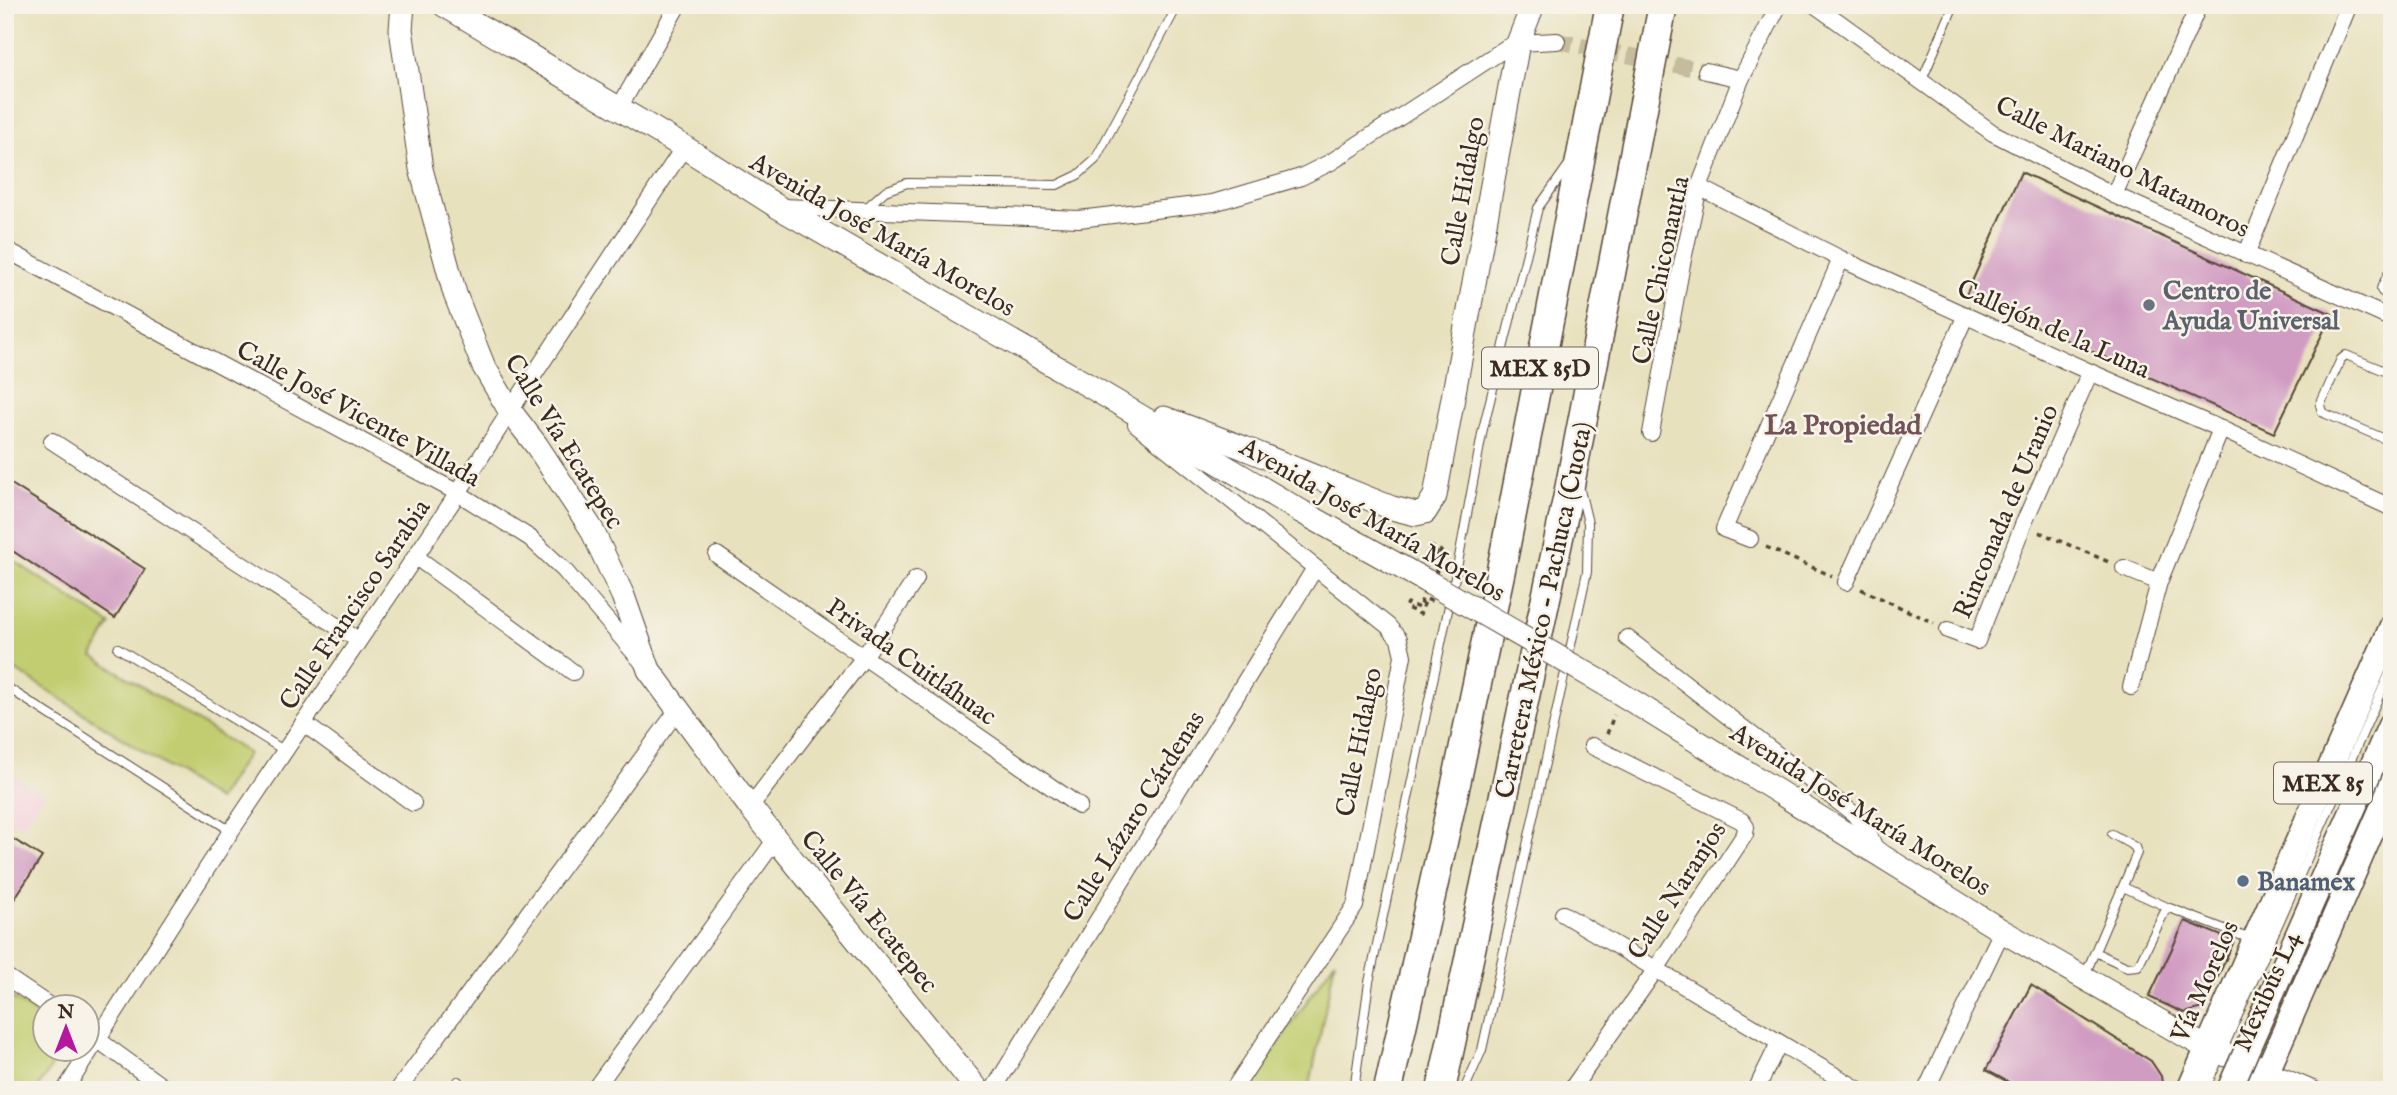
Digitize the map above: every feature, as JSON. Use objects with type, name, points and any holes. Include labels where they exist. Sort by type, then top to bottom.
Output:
[{"type":"highway","name":"Carretera México - Pachuca (Cuota)","points":[[1388,1090],[1504,555],[1610,5]]},
{"type":"highway","name":"Carretera México - Pachuca (Cuota)","points":[[1441,1090],[1574,466],[1663,5]]},
{"type":"main road","name":"Calle Vía Ecatepec","points":[[403,5],[401,29],[421,169],[455,295],[483,365],[510,411],[537,446],[591,528],[623,596],[649,670],[750,807],[978,1090]]},
{"type":"main road","name":"Avenida José María Morelos","points":[[444,5],[684,147],[778,207],[1302,512],[1613,688],[2002,931],[2214,1050],[2261,1069]]},
{"type":"main road","name":"Calle Hidalgo","points":[[1111,399],[1244,448],[1392,508],[1416,514],[1425,512],[1435,496],[1518,43],[1533,5]]},
{"type":"main road","name":"Vía Morelos","points":[[2189,1090],[2214,1050],[2254,940],[2392,626]]},
{"type":"main road","points":[[2229,1090],[2392,721]]},
{"type":"main road","name":"MEX 85","points":[[2261,1069],[2384,789]]},
{"type":"street","points":[[619,108],[678,5]]},
{"type":"street","name":"Calle Chiconautla","points":[[1651,433],[1699,187],[1741,79],[1779,5]]},
{"type":"street","name":"Calle Mariano Matamoros","points":[[1815,5],[1993,133],[2114,195],[2392,319]]},
{"type":"street","points":[[2114,195],[2199,5]]},
{"type":"street","points":[[2246,255],[2349,5]]},
{"type":"street","points":[[778,207],[1079,219],[1213,203],[1301,177],[1331,162],[1477,66],[1518,43],[1556,41]]},
{"type":"street","points":[[1706,71],[1741,79]]},
{"type":"street","name":"Calle Francisco Sarabia","points":[[102,1021],[458,493],[684,147]]},
{"type":"street","name":"Callejón de la Luna","points":[[1699,187],[1841,259],[2392,508]]},
{"type":"street","name":"Calle José Vicente Villada","points":[[5,249],[458,493],[530,538],[565,570],[649,670]]},
{"type":"street","points":[[1750,539],[1724,529],[1841,259]]},
{"type":"street","points":[[1846,582],[1966,315]]},
{"type":"street","name":"Rinconada de Uranio","points":[[1948,630],[1977,641],[2023,525],[2090,372]]},
{"type":"street","name":"Calle Hidalgo","points":[[1091,387],[1388,626],[1399,639],[1403,656],[1355,906],[1233,1090]]},
{"type":"street","points":[[2131,687],[2159,582],[2221,429]]},
{"type":"street","points":[[52,441],[358,640]]},
{"type":"street","name":"Privada Cuitláhuac","points":[[717,555],[1079,806]]},
{"type":"street","points":[[415,556],[573,672]]},
{"type":"street","name":"Calle Lázaro Cárdenas","points":[[993,1090],[1315,568]]},
{"type":"street","points":[[2124,568],[2159,582]]},
{"type":"street","points":[[750,807],[864,657],[916,579]]},
{"type":"street","points":[[1627,638],[1854,814],[1867,831],[1877,852]]},
{"type":"street","points":[[398,1090],[677,711]]},
{"type":"street","points":[[303,723],[413,803]]},
{"type":"street","name":"Calle Naranjos","points":[[1572,1090],[1656,969],[1745,834],[1746,827],[1742,821],[1597,749]]},
{"type":"street","points":[[594,1090],[776,839]]},
{"type":"street","points":[[1563,914],[1860,1090]]},
{"type":"street","points":[[1926,1090],[2002,931]]},
{"type":"street","points":[[5,976],[32,994]]},
{"type":"street","points":[[102,1043],[167,1090]]},
{"type":"street","points":[[1756,1090],[1779,1043]]},
{"type":"street","name":"Calle Francisco Sarabia","points":[[65,1090],[78,1064]]},
{"type":"street","name":"Avenida José María Morelos","points":[[2261,1069],[2315,1090]]},
{"type":"lane","points":[[863,211],[885,191],[907,183],[1057,185],[1078,175],[1096,160],[1178,5]]},
{"type":"lane","points":[[1922,80],[1954,5]]},
{"type":"lane","points":[[1354,1090],[1368,982],[1454,581],[1483,429],[1538,208],[1582,146]]},
{"type":"lane","points":[[2392,374],[2346,355],[2341,359],[2320,405],[2322,412],[2392,442]]},
{"type":"lane","points":[[1464,1090],[1482,1050],[1587,572],[1588,523],[1574,466]]},
{"type":"lane","points":[[118,648],[285,751]]},
{"type":"lane","name":"Mexibús L4","points":[[2205,1090],[2214,1050],[2392,667]]},
{"type":"lane","points":[[5,685],[231,831]]},
{"type":"lane","points":[[2384,789],[2392,755]]},
{"type":"lane","points":[[2083,977],[2136,857],[2137,850],[2112,834]]},
{"type":"lane","points":[[2123,887],[2254,940]]},
{"type":"lane","points":[[2095,951],[2127,967],[2138,966],[2167,907]]},
{"type":"lane","name":"Mexibús L4","points":[[2246,1090],[2261,1069]]},
{"type":"lane","points":[[452,1090],[458,1081]]},
{"type":"path","points":[[2023,525],[2124,568]]},
{"type":"path","points":[[1419,608],[1407,603],[1405,607],[1420,614],[1441,551],[1430,546],[1429,549],[1437,554]]},
{"type":"path","points":[[1597,749],[1613,688]]},
{"type":"shaded area","points":[[5,771],[44,794],[23,826],[14,821],[5,835]]},
{"type":"green space","points":[[5,555],[110,624],[93,656],[248,753],[218,800],[5,663]]},
{"type":"green space","points":[[1335,960],[1309,1090],[1247,1090]]},
{"type":"green space","points":[[5,993],[32,1011],[32,1064],[54,1064],[36,1090],[5,1090]]},
{"type":"building","name":"Centro de Ayuda Universal","points":[[2021,172],[2332,314],[2274,433],[1966,295]]},
{"type":"building","points":[[5,480],[145,569],[115,618],[5,546]]},
{"type":"building","points":[[5,834],[42,857],[5,913]]},
{"type":"building","points":[[2185,921],[2234,941],[2204,1008],[2184,1013],[2149,997]]},
{"type":"building","points":[[2031,985],[2151,1061],[2161,1076],[2163,1090],[2023,1090],[1986,1070]]},
{"type":"tunnel","points":[[1557,41],[1706,71]]},
{"type":"place","name":"Centro de Ayuda Universal","points":[[2149,305]]},
{"type":"place","name":"Banamex","points":[[2243,881]]},
{"type":"district","name":"La Propiedad","points":[[1843,424]]}]
